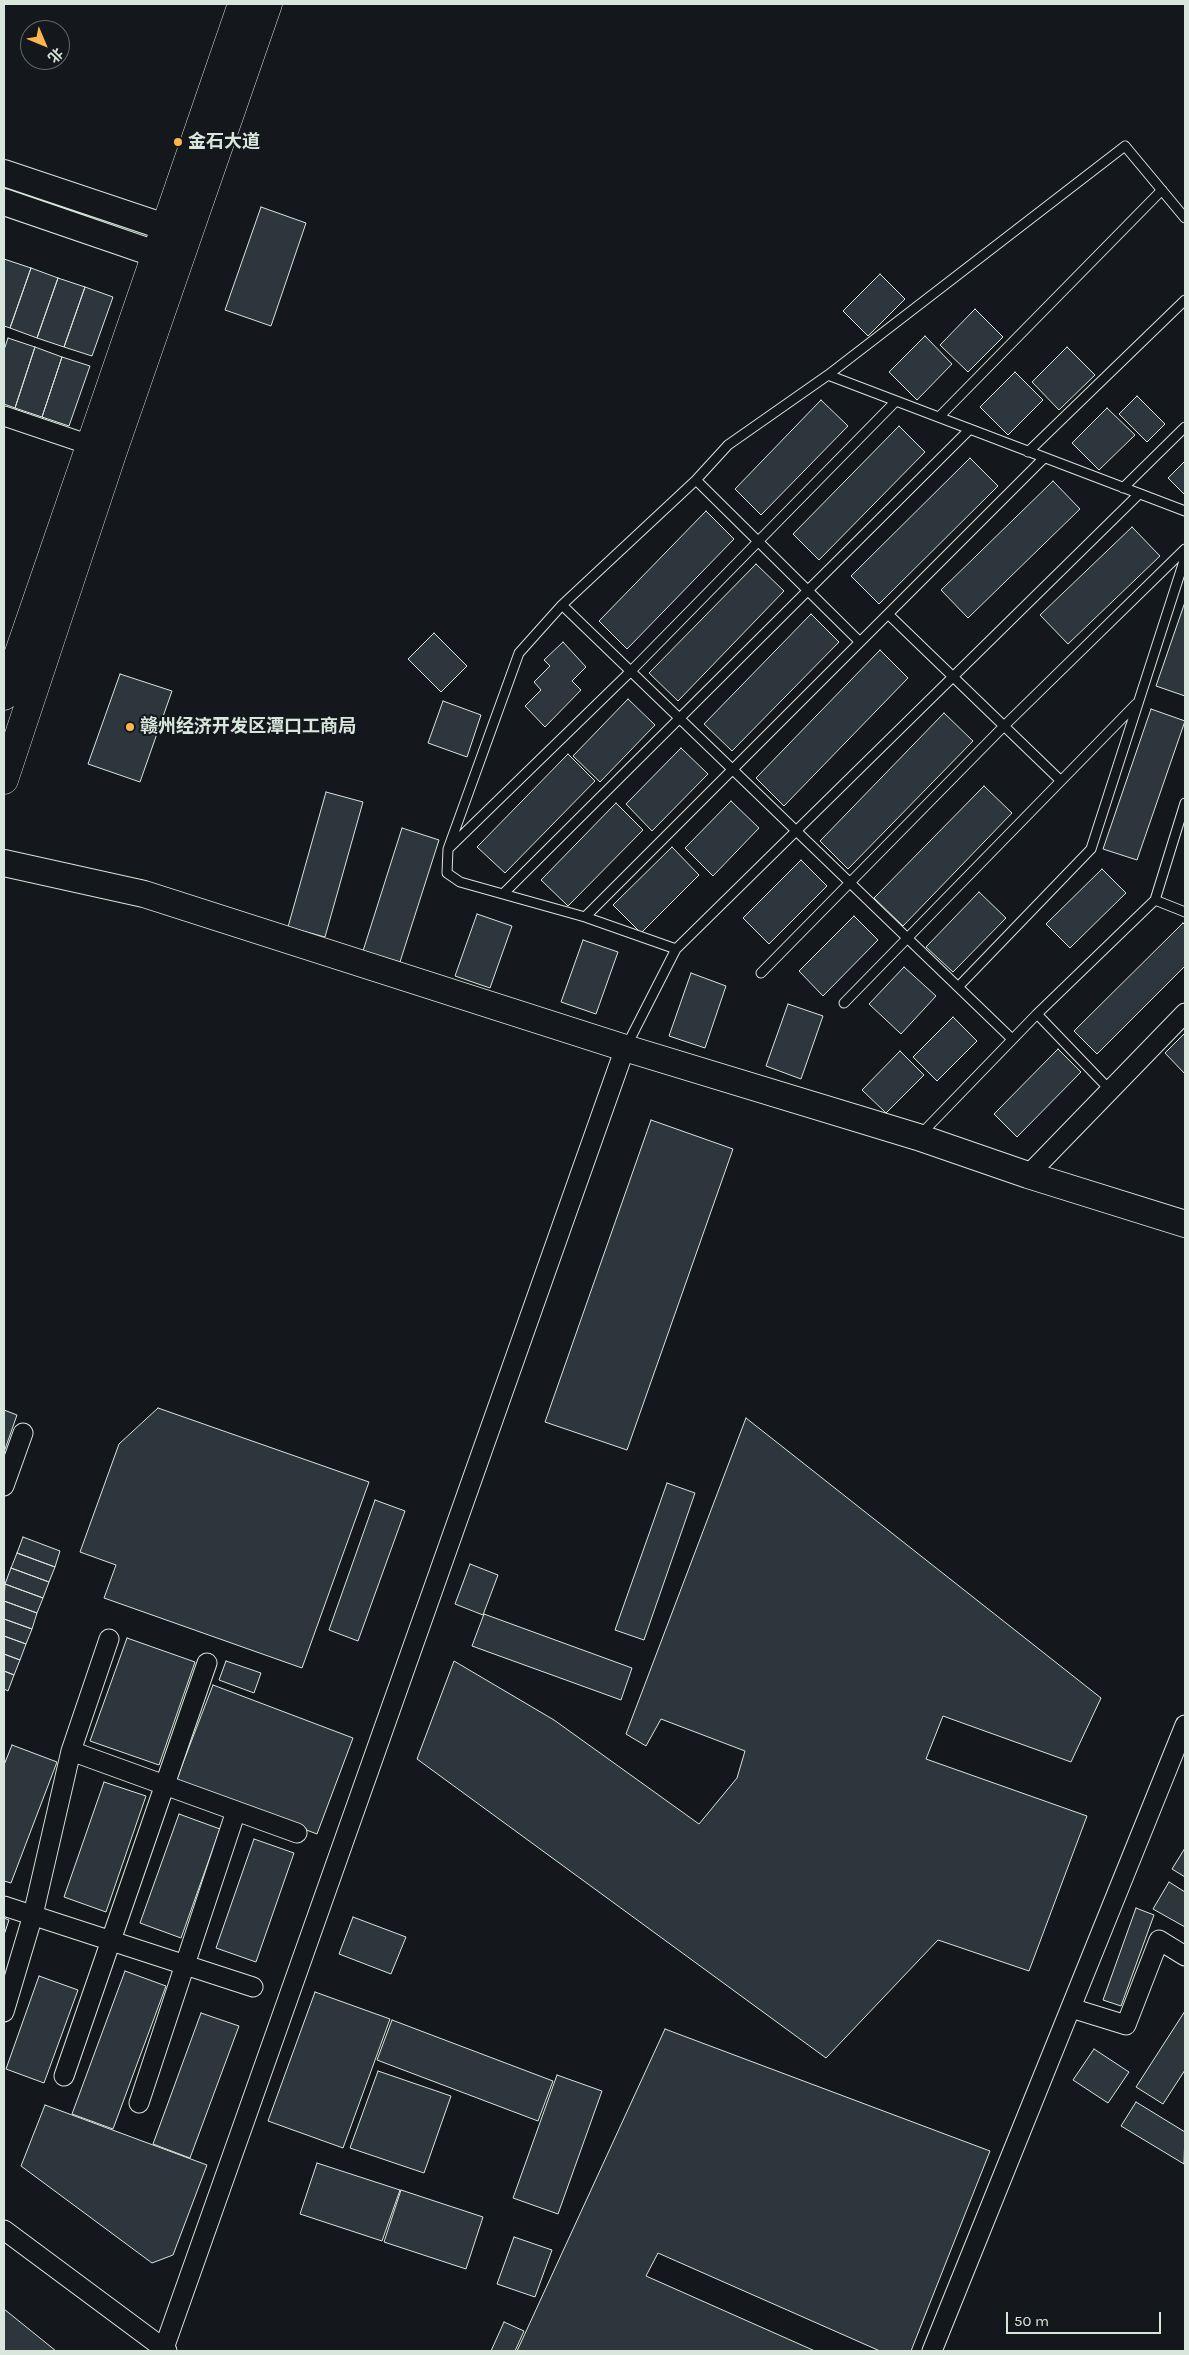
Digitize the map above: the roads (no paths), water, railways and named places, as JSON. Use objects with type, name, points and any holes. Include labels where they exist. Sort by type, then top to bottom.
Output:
[{"type":"highway","points":[[4,780],[112,454],[242,4]]},
{"type":"highway","points":[[177,231],[268,4]]},
{"type":"highway","points":[[4,696],[90,445],[168,258]]},
{"type":"main road","points":[[4,173],[177,231]]},
{"type":"main road","points":[[4,202],[168,258]]},
{"type":"main road","points":[[4,863],[144,894],[625,1048],[918,1137],[1028,1175],[1185,1224]]},
{"type":"street","points":[[4,416],[90,445]]},
{"type":"street","points":[[1028,1175],[1109,1089],[1185,1013]]},
{"type":"street","points":[[4,2230],[165,2351],[625,1048]]},
{"type":"street","points":[[4,1486],[23,1434]]},
{"type":"street","points":[[4,2012],[33,1915],[71,1751],[109,1638]]},
{"type":"street","points":[[64,2076],[207,1663]]},
{"type":"street","points":[[932,2351],[1185,1725]]},
{"type":"street","points":[[71,1751],[297,1833]]},
{"type":"street","points":[[139,2103],[236,1811]]},
{"type":"street","points":[[4,1906],[253,1987]]},
{"type":"street","points":[[1071,2008],[1126,2025],[1159,1940],[1185,1956]]},
{"type":"lane","points":[[676,949],[585,917],[460,882],[447,873],[448,849],[519,653],[562,605],[696,480],[728,445],[828,375],[1125,146],[1185,218]]},
{"type":"lane","points":[[939,417],[1162,190]]},
{"type":"lane","points":[[1028,452],[1185,300]]},
{"type":"lane","points":[[828,375],[1185,511]]},
{"type":"lane","points":[[448,849],[630,672],[896,401]]},
{"type":"lane","points":[[1123,488],[1185,427]]},
{"type":"lane","points":[[504,893],[678,717],[809,592],[970,429]]},
{"type":"lane","points":[[585,917],[1044,458]]},
{"type":"lane","points":[[696,480],[860,642]]},
{"type":"lane","points":[[625,1048],[676,949],[1139,494]]},
{"type":"lane","points":[[761,973],[1004,726],[1185,549]]},
{"type":"lane","points":[[958,987],[1091,849],[1185,558]]},
{"type":"lane","points":[[562,605],[797,830],[1012,1040]]},
{"type":"lane","points":[[889,615],[1060,780]]},
{"type":"lane","points":[[844,1003],[1137,703]]},
{"type":"lane","points":[[918,1137],[1037,1014],[1155,900],[1185,803]]},
{"type":"lane","points":[[1155,900],[1185,912]]},
{"type":"lane","points":[[1037,1014],[1109,1089]]},
{"type":"place","name":"金石大道","points":[[178,142]]},
{"type":"place","name":"赣州经济开发区潭口工商局","points":[[130,727]]}]
